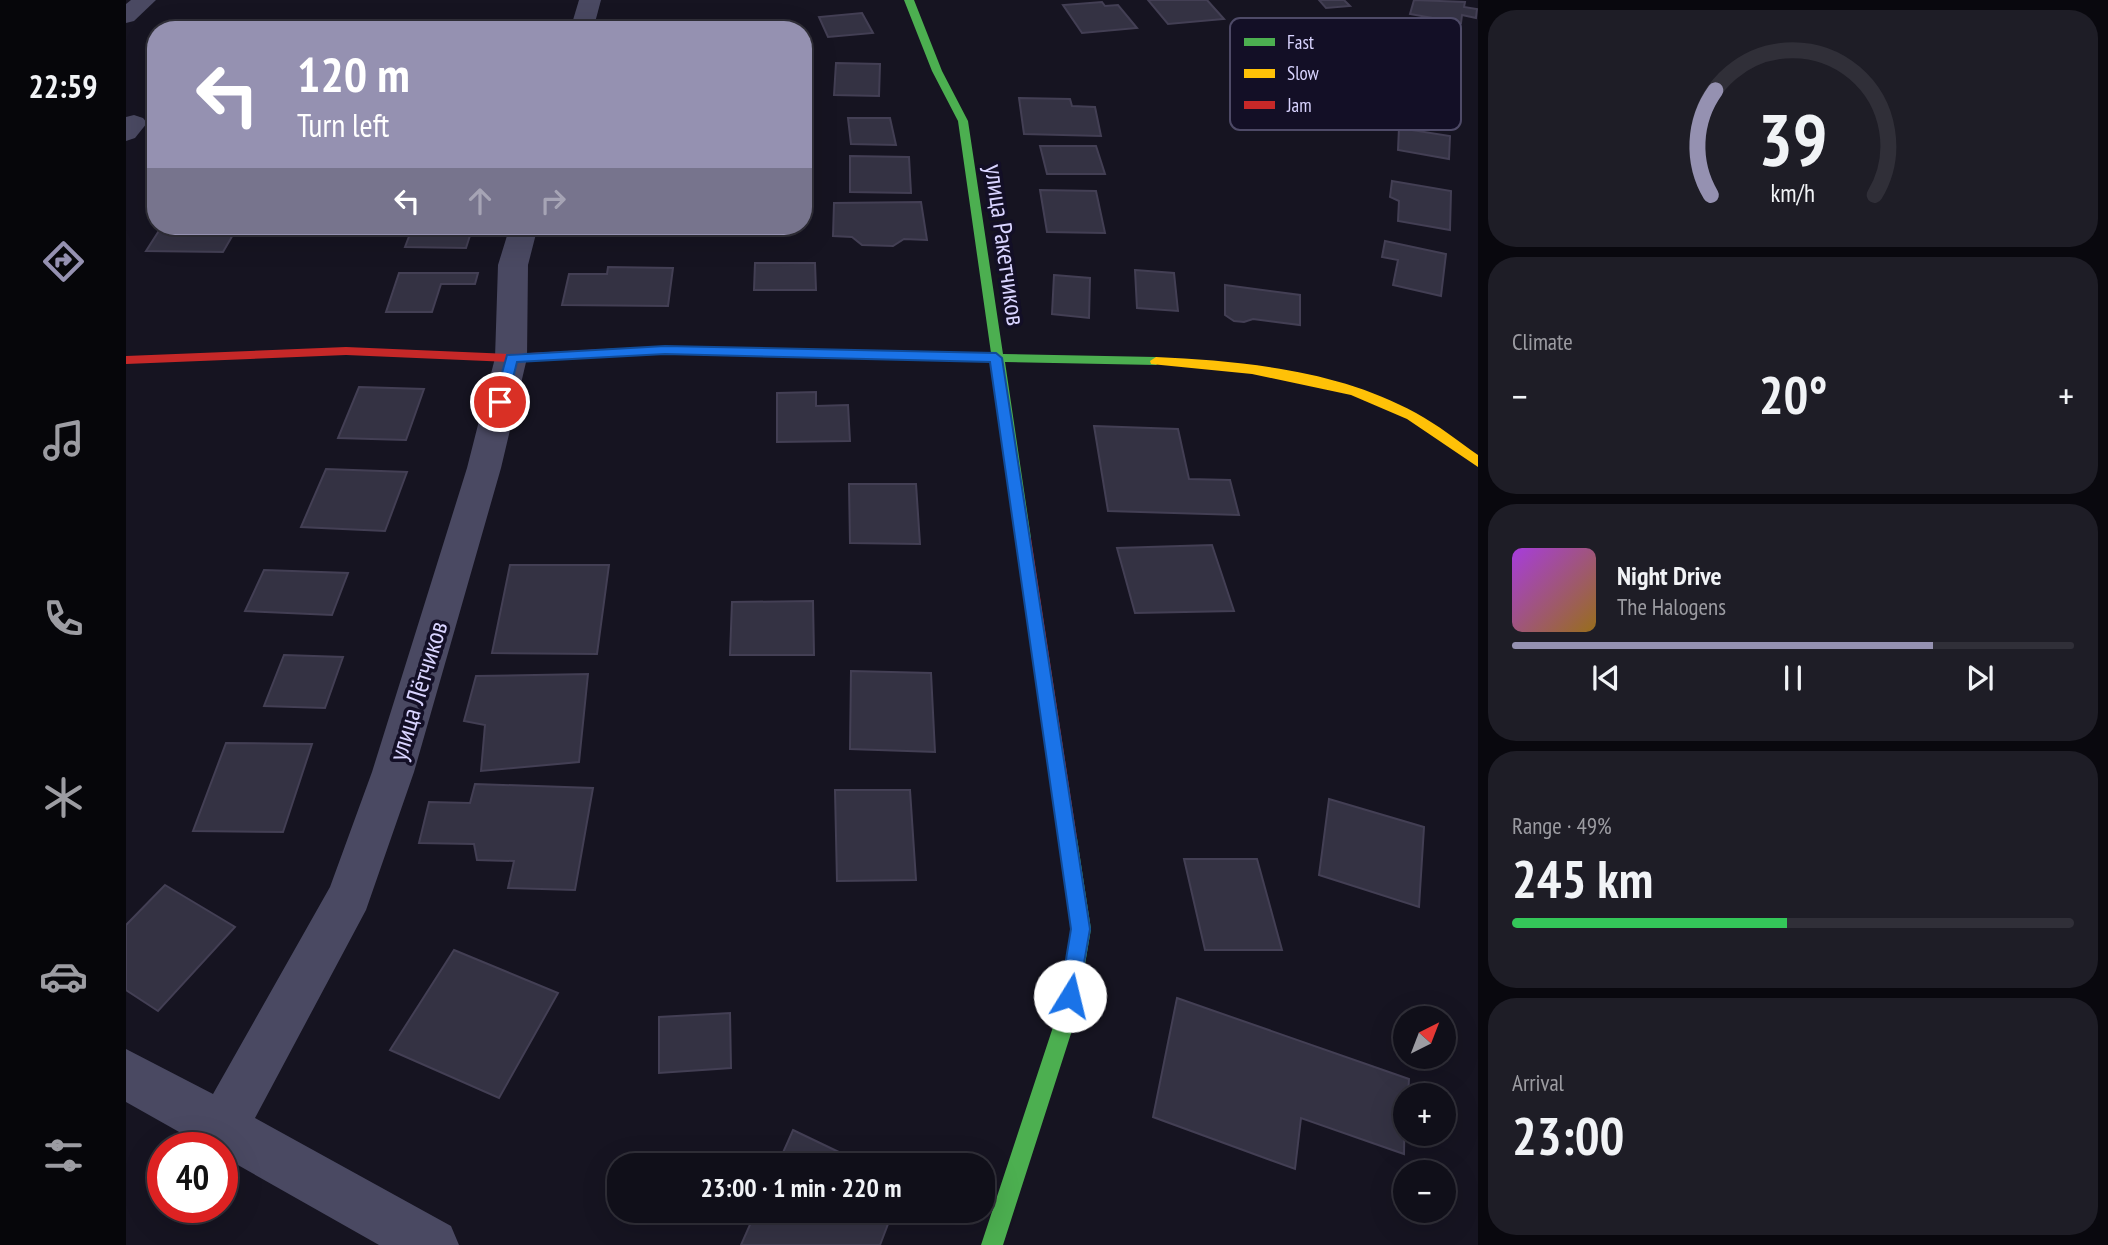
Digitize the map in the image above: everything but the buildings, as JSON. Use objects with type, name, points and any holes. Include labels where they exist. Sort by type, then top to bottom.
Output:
[{"type":"street","points":[[126,16],[145,0]]},
{"type":"street","points":[[584,21],[590,0]]},
{"type":"street","name":"улица Ракетчиков","points":[[909,0],[937,71],[963,121],[1081,929],[1066,1018],[992,1245]]},
{"type":"street","name":"улица Лётчиков","points":[[222,1128],[350,895],[397,759],[484,468],[511,358],[513,265],[521,235]]},
{"type":"street","points":[[126,360],[346,351],[511,358],[665,350],[1200,362],[1342,387],[1410,415],[1478,462]]},
{"type":"street","points":[[126,1074],[432,1245]]},
{"type":"traffic: fast","points":[[909,0],[937,71],[963,121],[1024,538]]},
{"type":"traffic: fast","points":[[605,353],[665,350],[1156,361]]},
{"type":"traffic: fast","points":[[992,1245],[1066,1018],[1081,929],[1068,838]]},
{"type":"traffic: slow","points":[[1156,361],[1218,365],[1288,375],[1356,392],[1412,416],[1478,462]]},
{"type":"traffic: jam","points":[[126,360],[346,351],[511,358],[605,353]]},
{"type":"traffic: jam","points":[[1024,538],[1068,838]]},
{"type":"route","points":[[500,402],[511,358],[665,350],[996,358],[1081,929],[1070,996]]}]
